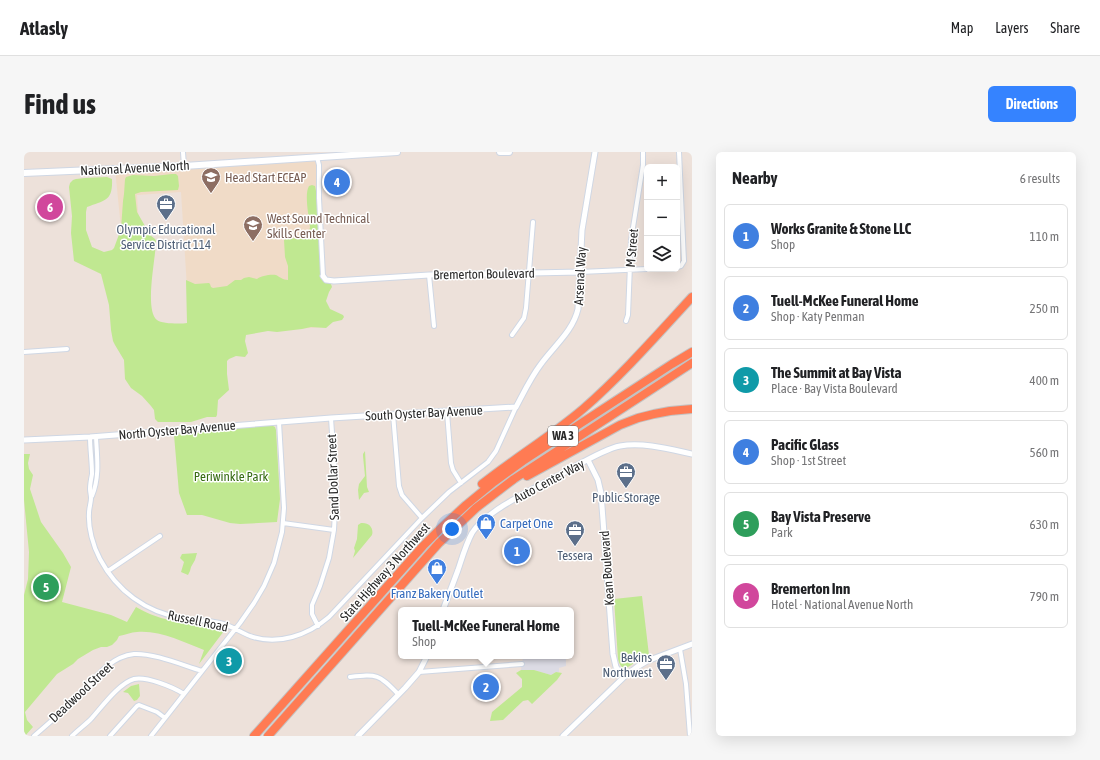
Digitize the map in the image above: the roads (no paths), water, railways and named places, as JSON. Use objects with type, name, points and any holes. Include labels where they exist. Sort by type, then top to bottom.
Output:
[{"type":"highway","points":[[440,528],[457,508],[480,487],[509,464],[553,433],[597,396],[692,297]]},
{"type":"highway","name":"State Highway 3 Northwest","points":[[254,736],[440,528],[480,493],[518,466],[692,352]]},
{"type":"highway","name":"State Highway 3 Northwest","points":[[268,736],[440,543],[464,519],[514,479],[692,363]]},
{"type":"highway","points":[[464,519],[504,490],[525,477],[609,430],[646,416],[670,411],[692,409]]},
{"type":"highway","points":[[272,736],[288,714]]},
{"type":"main road","name":"National Avenue North","points":[[24,174],[184,166],[397,152]]},
{"type":"main road","points":[[500,152],[509,152]]},
{"type":"street","points":[[183,152],[184,166]]},
{"type":"street","name":"Arsenal Way","points":[[516,407],[541,364],[568,331],[576,317],[578,309],[582,230],[595,152]]},
{"type":"street","name":"M Street","points":[[626,321],[628,314],[631,240],[643,165],[643,152]]},
{"type":"street","points":[[679,152],[684,255],[684,261],[680,266]]},
{"type":"street","points":[[318,157],[323,276]]},
{"type":"street","points":[[512,335],[524,318],[526,308],[533,222]]},
{"type":"street","name":"Bremerton Boulevard","points":[[323,276],[326,280],[334,281],[429,276],[644,269]]},
{"type":"street","points":[[429,276],[434,326]]},
{"type":"street","points":[[24,352],[67,349]]},
{"type":"street","name":"South Oyster Bay Avenue","points":[[331,418],[516,407]]},
{"type":"street","name":"Russell Road","points":[[96,437],[98,465],[97,480],[91,499],[89,512],[90,530],[99,556],[114,581],[125,592],[139,602],[152,609],[169,615],[180,618],[222,623],[255,637],[279,639],[294,637],[308,631],[318,626],[329,617],[422,518],[449,492],[488,462],[496,451],[516,407]]},
{"type":"street","points":[[447,412],[451,463],[453,470],[461,484]]},
{"type":"street","points":[[393,414],[399,486],[402,495],[422,518]]},
{"type":"street","name":"North Oyster Bay Avenue","points":[[24,440],[96,437],[331,418]]},
{"type":"street","name":"Sand Dollar Street","points":[[318,626],[312,614],[312,606],[329,558],[334,530],[336,492],[331,418]]},
{"type":"street","points":[[151,736],[235,629],[254,603],[269,575],[277,552],[283,523],[284,496],[279,422]]},
{"type":"street","name":"Russell Road","points":[[90,437],[92,472],[90,488],[91,499]]},
{"type":"street","name":"Auto Center Way","points":[[444,607],[472,533],[483,521],[502,507],[588,460],[619,446],[635,444],[692,454]]},
{"type":"street","name":"Kean Boulevard","points":[[588,460],[598,480],[601,493],[613,654],[616,667],[624,677]]},
{"type":"street","points":[[283,523],[334,530]]},
{"type":"street","points":[[108,571],[160,536]]},
{"type":"street","points":[[563,736],[624,677],[637,667],[647,661],[692,644]]},
{"type":"street","points":[[680,649],[686,684],[690,736]]},
{"type":"street","name":"Deadwood Street","points":[[34,736],[73,701],[106,667],[122,657],[134,654],[148,655],[202,671]]},
{"type":"street","points":[[358,736],[419,672],[426,659]]},
{"type":"street","points":[[419,672],[522,664]]},
{"type":"street","points":[[350,677],[368,675],[378,677],[386,682],[398,694]]},
{"type":"street","points":[[72,736],[122,685],[133,679],[141,678],[159,683],[178,690],[184,694]]},
{"type":"street","points":[[686,684],[692,684]]},
{"type":"street","points":[[110,736],[139,705],[157,712],[165,718]]},
{"type":"place","name":"Pacific Glass","points":[[337,182]]},
{"type":"place","name":"Head Start ECEAP","points":[[211,194]]},
{"type":"place","name":"Bremerton Inn","points":[[50,207]]},
{"type":"place","name":"Olympic Educational Service District 114","points":[[166,221]]},
{"type":"place","name":"West Sound Technical Skills Center","points":[[253,242]]},
{"type":"place","name":"Public Storage","points":[[626,489]]},
{"type":"place","name":"Carpet One","points":[[486,540]]},
{"type":"place","name":"Tessera","points":[[575,547]]},
{"type":"place","name":"Works Granite & Stone LLC","points":[[517,551]]},
{"type":"place","name":"Franz Bakery Outlet","points":[[437,585]]},
{"type":"place","name":"Bay Vista Preserve","points":[[46,587]]},
{"type":"place","name":"The Summit at Bay Vista","points":[[229,661]]},
{"type":"place","name":"Bekins Northwest","points":[[666,681]]},
{"type":"place","name":"Tuell-McKee Funeral Home","points":[[486,687]]},
{"type":"park label","name":"Periwinkle Park","points":[[231,476]]}]
